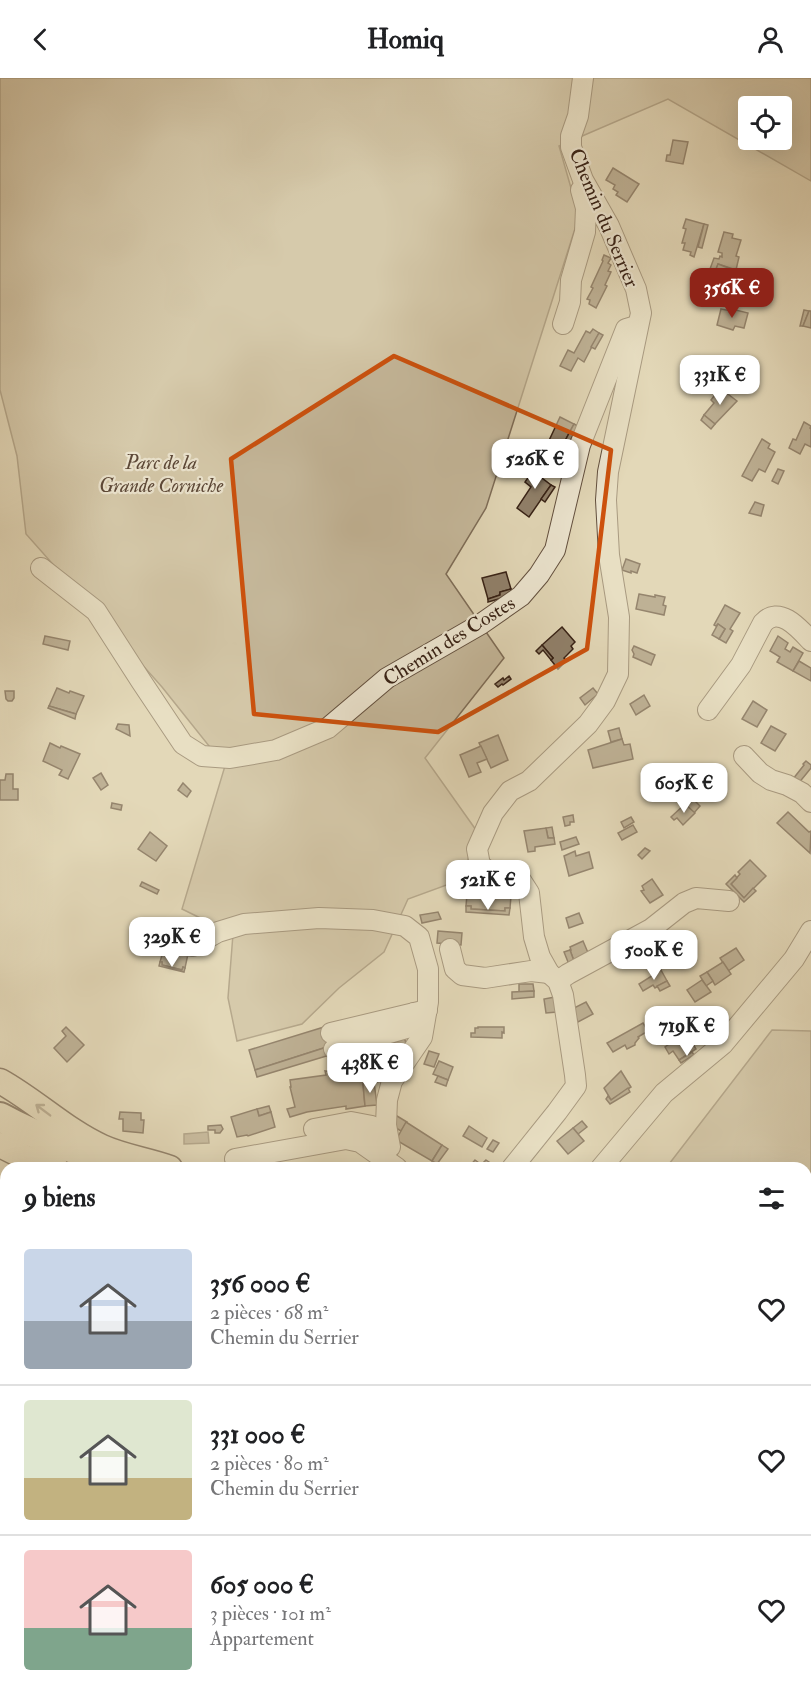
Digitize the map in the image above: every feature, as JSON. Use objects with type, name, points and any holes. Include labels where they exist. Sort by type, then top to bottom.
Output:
[{"type":"highway","points":[[0,1117],[19,1140],[114,1162]]},
{"type":"highway","points":[[0,1130],[19,1140],[76,1162]]},
{"type":"main road","points":[[0,1081],[66,1127],[95,1143],[120,1154],[152,1162]]},
{"type":"main road","points":[[19,1140],[26,1158],[38,1162]]},
{"type":"street","name":"Chemin du Serrier","points":[[517,1162],[576,1086],[569,1028],[563,995],[540,957],[534,937],[529,893],[520,879],[511,874],[488,872],[480,865],[477,849],[493,813],[510,791],[529,781],[588,724],[605,700],[618,674],[619,617],[609,555],[606,500],[608,472],[641,313],[636,289],[609,226],[582,176],[570,147],[578,116],[582,78]]},
{"type":"street","points":[[563,324],[570,302],[571,280],[585,232],[586,208],[578,181],[582,176]]},
{"type":"street","name":"Chemin des Costes","points":[[41,568],[96,611],[183,744],[202,756],[230,758],[276,750],[328,728],[387,678],[481,624],[521,596],[555,550],[580,445],[626,329],[638,325]]},
{"type":"street","points":[[708,710],[741,665],[763,623],[768,618],[774,615],[784,618],[801,630],[811,641]]},
{"type":"street","points":[[744,756],[759,773],[802,793],[811,802]]},
{"type":"street","points":[[450,949],[455,969],[462,975],[485,978],[531,971],[554,977],[568,974],[608,954],[651,929],[684,903],[696,898],[729,901]]},
{"type":"street","points":[[148,941],[193,946],[218,932],[243,924],[319,918],[372,920],[405,926],[418,937],[428,969],[421,1011],[422,1037],[392,1081],[387,1100],[386,1125],[394,1160]]},
{"type":"street","points":[[606,1162],[664,1093],[723,1044],[794,959],[811,932]]},
{"type":"street","points":[[332,1041],[421,1011]]},
{"type":"street","points":[[314,1129],[351,1122],[372,1126],[394,1160]]},
{"type":"street","points":[[235,1159],[346,1139],[360,1142],[394,1160]]},
{"type":"highlighted area","points":[[394,356],[611,450],[587,649],[438,732],[254,714],[231,459]]},
{"type":"green space","name":"Parc de la Grande Corniche","points":[[0,78],[811,78],[811,181],[757,150],[792,150],[792,96],[738,96],[738,139],[668,99],[559,146],[579,216],[486,508],[446,574],[504,658],[425,758],[476,830],[463,879],[408,899],[384,952],[339,988],[302,1024],[237,1041],[228,998],[233,934],[182,909],[225,766],[162,687],[26,534],[17,456],[0,390]]},
{"type":"green space","points":[[772,1030],[811,1031],[811,1162],[671,1162]]},
{"type":"shaded area","points":[[208,1132],[209,1143],[184,1144],[184,1134]]},
{"type":"building","points":[[673,140],[688,142],[683,164],[666,161],[667,155],[670,155]]},
{"type":"building","points":[[613,168],[639,184],[627,202],[616,195],[618,192],[613,189],[615,185],[606,180]]},
{"type":"building","points":[[686,219],[704,224],[694,257],[690,255],[691,252],[683,250],[685,243],[682,243],[686,229],[683,228]]},
{"type":"building","points":[[704,224],[708,225],[702,248],[698,247]]},
{"type":"building","points":[[724,232],[733,234],[732,238],[741,240],[736,256],[739,257],[736,270],[718,264],[716,271],[710,269],[714,258],[722,257],[722,253],[718,252]]},
{"type":"building","points":[[604,255],[611,258],[608,271],[611,272],[596,308],[589,304],[590,300],[587,299]]},
{"type":"building","points":[[718,264],[734,270],[733,274],[716,269]]},
{"type":"building","points":[[721,309],[748,313],[744,328],[735,326],[733,330],[717,325]]},
{"type":"building","points":[[804,310],[809,311],[803,326],[800,326]]},
{"type":"building","points":[[811,311],[811,328],[803,326]]},
{"type":"building","points":[[593,329],[599,333],[584,362],[578,358],[571,371],[560,366],[568,350],[574,353],[586,331],[590,333]]},
{"type":"building","points":[[599,333],[603,335],[595,349],[591,347]]},
{"type":"building","points":[[720,388],[737,401],[715,424],[704,415],[714,403],[711,400]]},
{"type":"building","points":[[704,415],[715,424],[711,429],[701,420]]},
{"type":"building","points":[[560,417],[574,424],[548,470],[536,461],[545,449]]},
{"type":"building","points":[[804,422],[811,426],[811,447],[805,444],[800,454],[789,448],[793,439],[796,440]]},
{"type":"building","points":[[574,424],[578,426],[563,455],[559,452]]},
{"type":"building","points":[[762,439],[770,444],[768,448],[775,452],[765,472],[759,469],[752,481],[742,476]]},
{"type":"building","points":[[538,463],[548,470],[542,478],[551,485],[529,517],[517,508],[531,487],[525,482]]},
{"type":"building","points":[[778,469],[784,471],[778,484],[772,481]]},
{"type":"building","points":[[551,485],[555,487],[545,502],[541,499]]},
{"type":"building","points":[[755,502],[764,505],[761,516],[749,513]]},
{"type":"building","points":[[626,559],[640,564],[637,573],[622,570]]},
{"type":"building","points":[[506,572],[511,589],[488,599],[482,578]]},
{"type":"building","points":[[511,589],[513,595],[488,602],[488,599],[500,595],[500,592]]},
{"type":"building","points":[[639,594],[665,597],[664,615],[636,609]]},
{"type":"building","points":[[725,605],[740,613],[730,629],[733,631],[726,643],[719,639],[725,629],[718,624],[714,625]]},
{"type":"building","points":[[718,624],[725,629],[719,639],[712,635]]},
{"type":"building","points":[[562,627],[575,642],[571,646],[573,649],[564,658],[566,661],[558,669],[551,660],[553,658],[542,645]]},
{"type":"building","points":[[45,636],[70,641],[68,650],[43,644]]},
{"type":"building","points":[[778,636],[788,643],[785,649],[790,652],[793,647],[803,653],[793,671],[777,662],[780,657],[770,651]]},
{"type":"building","points":[[542,645],[553,658],[551,660],[543,650],[539,654],[536,651]]},
{"type":"building","points":[[634,646],[655,655],[651,665],[633,657]]},
{"type":"building","points":[[799,661],[811,668],[811,681],[793,671]]},
{"type":"building","points":[[509,676],[511,679],[503,685],[498,687],[495,684],[503,678],[504,680]]},
{"type":"building","points":[[57,688],[84,696],[76,714],[49,706]]},
{"type":"building","points":[[593,688],[598,694],[585,705],[580,698]]},
{"type":"building","points":[[5,691],[14,691],[12,701],[6,699]]},
{"type":"building","points":[[644,695],[650,706],[636,715],[630,704]]},
{"type":"building","points":[[753,701],[767,710],[757,727],[742,719]]},
{"type":"building","points":[[49,706],[76,714],[75,719],[48,708]]},
{"type":"building","points":[[118,724],[129,725],[130,736],[116,729]]},
{"type":"building","points":[[771,726],[786,734],[775,751],[761,743]]},
{"type":"building","points":[[619,728],[622,739],[611,742],[608,731]]},
{"type":"building","points":[[498,735],[508,760],[491,768],[479,743]]},
{"type":"building","points":[[622,739],[624,745],[630,744],[633,759],[593,768],[588,750]]},
{"type":"building","points":[[50,743],[80,754],[68,779],[59,775],[62,770],[43,761]]},
{"type":"building","points":[[481,746],[487,759],[477,763],[481,772],[469,777],[460,755]]},
{"type":"building","points":[[806,761],[811,768],[798,784],[793,779]]},
{"type":"building","points":[[101,773],[108,785],[101,790],[93,778]]},
{"type":"building","points":[[6,774],[13,774],[13,789],[18,789],[18,800],[0,800],[0,780],[5,780]]},
{"type":"building","points":[[183,783],[191,791],[187,797],[178,790]]},
{"type":"building","points":[[691,797],[700,806],[694,813],[685,804]]},
{"type":"building","points":[[112,803],[122,805],[121,810],[111,808]]},
{"type":"building","points":[[685,804],[695,813],[683,825],[677,818],[674,820],[671,817]]},
{"type":"building","points":[[788,812],[809,832],[811,831],[810,853],[777,823]]},
{"type":"building","points":[[573,815],[574,822],[565,826],[563,817]]},
{"type":"building","points":[[631,817],[634,822],[624,828],[621,822]]},
{"type":"building","points":[[633,825],[637,832],[622,840],[618,833]]},
{"type":"building","points":[[552,827],[554,838],[548,838],[546,828]]},
{"type":"building","points":[[546,828],[548,838],[554,838],[555,844],[535,847],[535,851],[528,852],[524,831]]},
{"type":"building","points":[[150,832],[167,846],[156,861],[138,849]]},
{"type":"building","points":[[576,837],[579,844],[562,850],[560,842]]},
{"type":"building","points":[[645,848],[650,851],[642,859],[638,855]]},
{"type":"building","points":[[575,851],[576,856],[589,852],[593,868],[569,876],[564,856]]},
{"type":"building","points":[[750,860],[766,876],[744,898],[731,884],[740,874],[738,872]]},
{"type":"building","points":[[735,875],[737,878],[731,884],[744,898],[753,888],[756,891],[744,902],[726,884]]},
{"type":"building","points":[[652,879],[663,895],[650,903],[641,891],[644,890],[642,886]]},
{"type":"building","points":[[142,882],[159,890],[157,894],[140,886]]},
{"type":"building","points":[[467,894],[511,896],[510,908],[505,908],[505,911],[471,909],[471,906],[466,906]]},
{"type":"building","points":[[466,906],[471,906],[471,909],[505,911],[505,908],[510,908],[509,915],[466,912]]},
{"type":"building","points":[[438,912],[441,919],[422,923],[420,915]]},
{"type":"building","points":[[579,913],[583,923],[569,928],[566,918]]},
{"type":"building","points":[[438,931],[462,933],[461,945],[437,943]]},
{"type":"building","points":[[583,941],[589,955],[574,961],[570,947]]},
{"type":"building","points":[[164,948],[188,954],[185,968],[183,967],[182,970],[162,965],[160,962]]},
{"type":"building","points":[[736,948],[744,960],[728,971],[720,958]]},
{"type":"building","points":[[570,950],[575,964],[570,967],[564,952]]},
{"type":"building","points":[[160,962],[162,965],[182,970],[183,967],[184,972],[159,966]]},
{"type":"building","points":[[723,962],[731,974],[715,985],[707,972]]},
{"type":"building","points":[[661,970],[667,981],[655,988],[653,985],[643,991],[639,984]]},
{"type":"building","points":[[707,972],[713,981],[706,986],[700,976]]},
{"type":"building","points":[[702,980],[711,992],[695,1002],[687,990]]},
{"type":"building","points":[[667,981],[670,986],[660,991],[657,986]]},
{"type":"building","points":[[519,984],[533,984],[534,991],[519,992]]},
{"type":"building","points":[[534,991],[534,997],[512,999],[512,992]]},
{"type":"building","points":[[555,997],[557,1012],[546,1013],[544,999]]},
{"type":"building","points":[[586,1002],[593,1014],[578,1022],[572,1009]]},
{"type":"building","points":[[643,1023],[648,1031],[638,1037],[635,1045],[627,1049],[625,1045],[613,1052],[607,1043]]},
{"type":"building","points":[[66,1027],[84,1045],[67,1062],[54,1048],[66,1036],[62,1031]]},
{"type":"building","points":[[324,1027],[330,1046],[255,1070],[249,1050]]},
{"type":"building","points":[[504,1027],[504,1033],[502,1032],[502,1038],[471,1037],[471,1033],[475,1033],[475,1028]]},
{"type":"building","points":[[714,1029],[720,1039],[709,1046],[702,1036]]},
{"type":"building","points":[[686,1032],[696,1049],[679,1060],[673,1051],[669,1054],[665,1047]]},
{"type":"building","points":[[404,1038],[408,1047],[393,1053],[389,1044]]},
{"type":"building","points":[[330,1046],[333,1054],[257,1077],[255,1070]]},
{"type":"building","points":[[429,1051],[439,1054],[434,1067],[424,1064]]},
{"type":"building","points":[[692,1052],[694,1055],[681,1063],[679,1060]]},
{"type":"building","points":[[439,1061],[453,1067],[448,1080],[433,1074]]},
{"type":"building","points":[[379,1063],[382,1081],[375,1082],[371,1064]]},
{"type":"building","points":[[371,1064],[375,1082],[363,1084],[365,1106],[346,1109],[346,1106],[290,1117],[287,1109],[295,1107],[290,1080],[326,1075],[325,1071],[333,1072],[333,1070],[343,1068],[342,1066]]},
{"type":"building","points":[[621,1071],[631,1087],[611,1100],[604,1088]]},
{"type":"building","points":[[438,1076],[448,1080],[446,1086],[435,1082]]},
{"type":"building","points":[[374,1082],[377,1105],[365,1106],[363,1084]]},
{"type":"building","points":[[628,1088],[630,1092],[610,1104],[606,1099],[608,1096],[611,1100]]},
{"type":"building","points":[[269,1106],[271,1112],[259,1116],[257,1109]]},
{"type":"building","points":[[257,1109],[259,1116],[271,1112],[275,1127],[248,1136],[237,1137],[231,1117]]},
{"type":"building","points":[[120,1112],[141,1113],[141,1120],[144,1120],[143,1133],[123,1131],[123,1119],[119,1119]]},
{"type":"building","points":[[397,1116],[407,1122],[401,1131],[391,1125]]},
{"type":"building","points":[[582,1121],[587,1127],[578,1134],[573,1128]]},
{"type":"building","points":[[406,1122],[442,1145],[432,1161],[396,1140]]},
{"type":"building","points":[[221,1125],[223,1129],[220,1133],[208,1130],[208,1126]]},
{"type":"building","points":[[469,1126],[487,1138],[482,1147],[463,1136]]},
{"type":"building","points":[[573,1128],[584,1141],[568,1154],[557,1141]]},
{"type":"building","points":[[493,1140],[499,1143],[493,1152],[487,1149]]},
{"type":"building","points":[[442,1145],[448,1149],[438,1162],[432,1161]]}]
